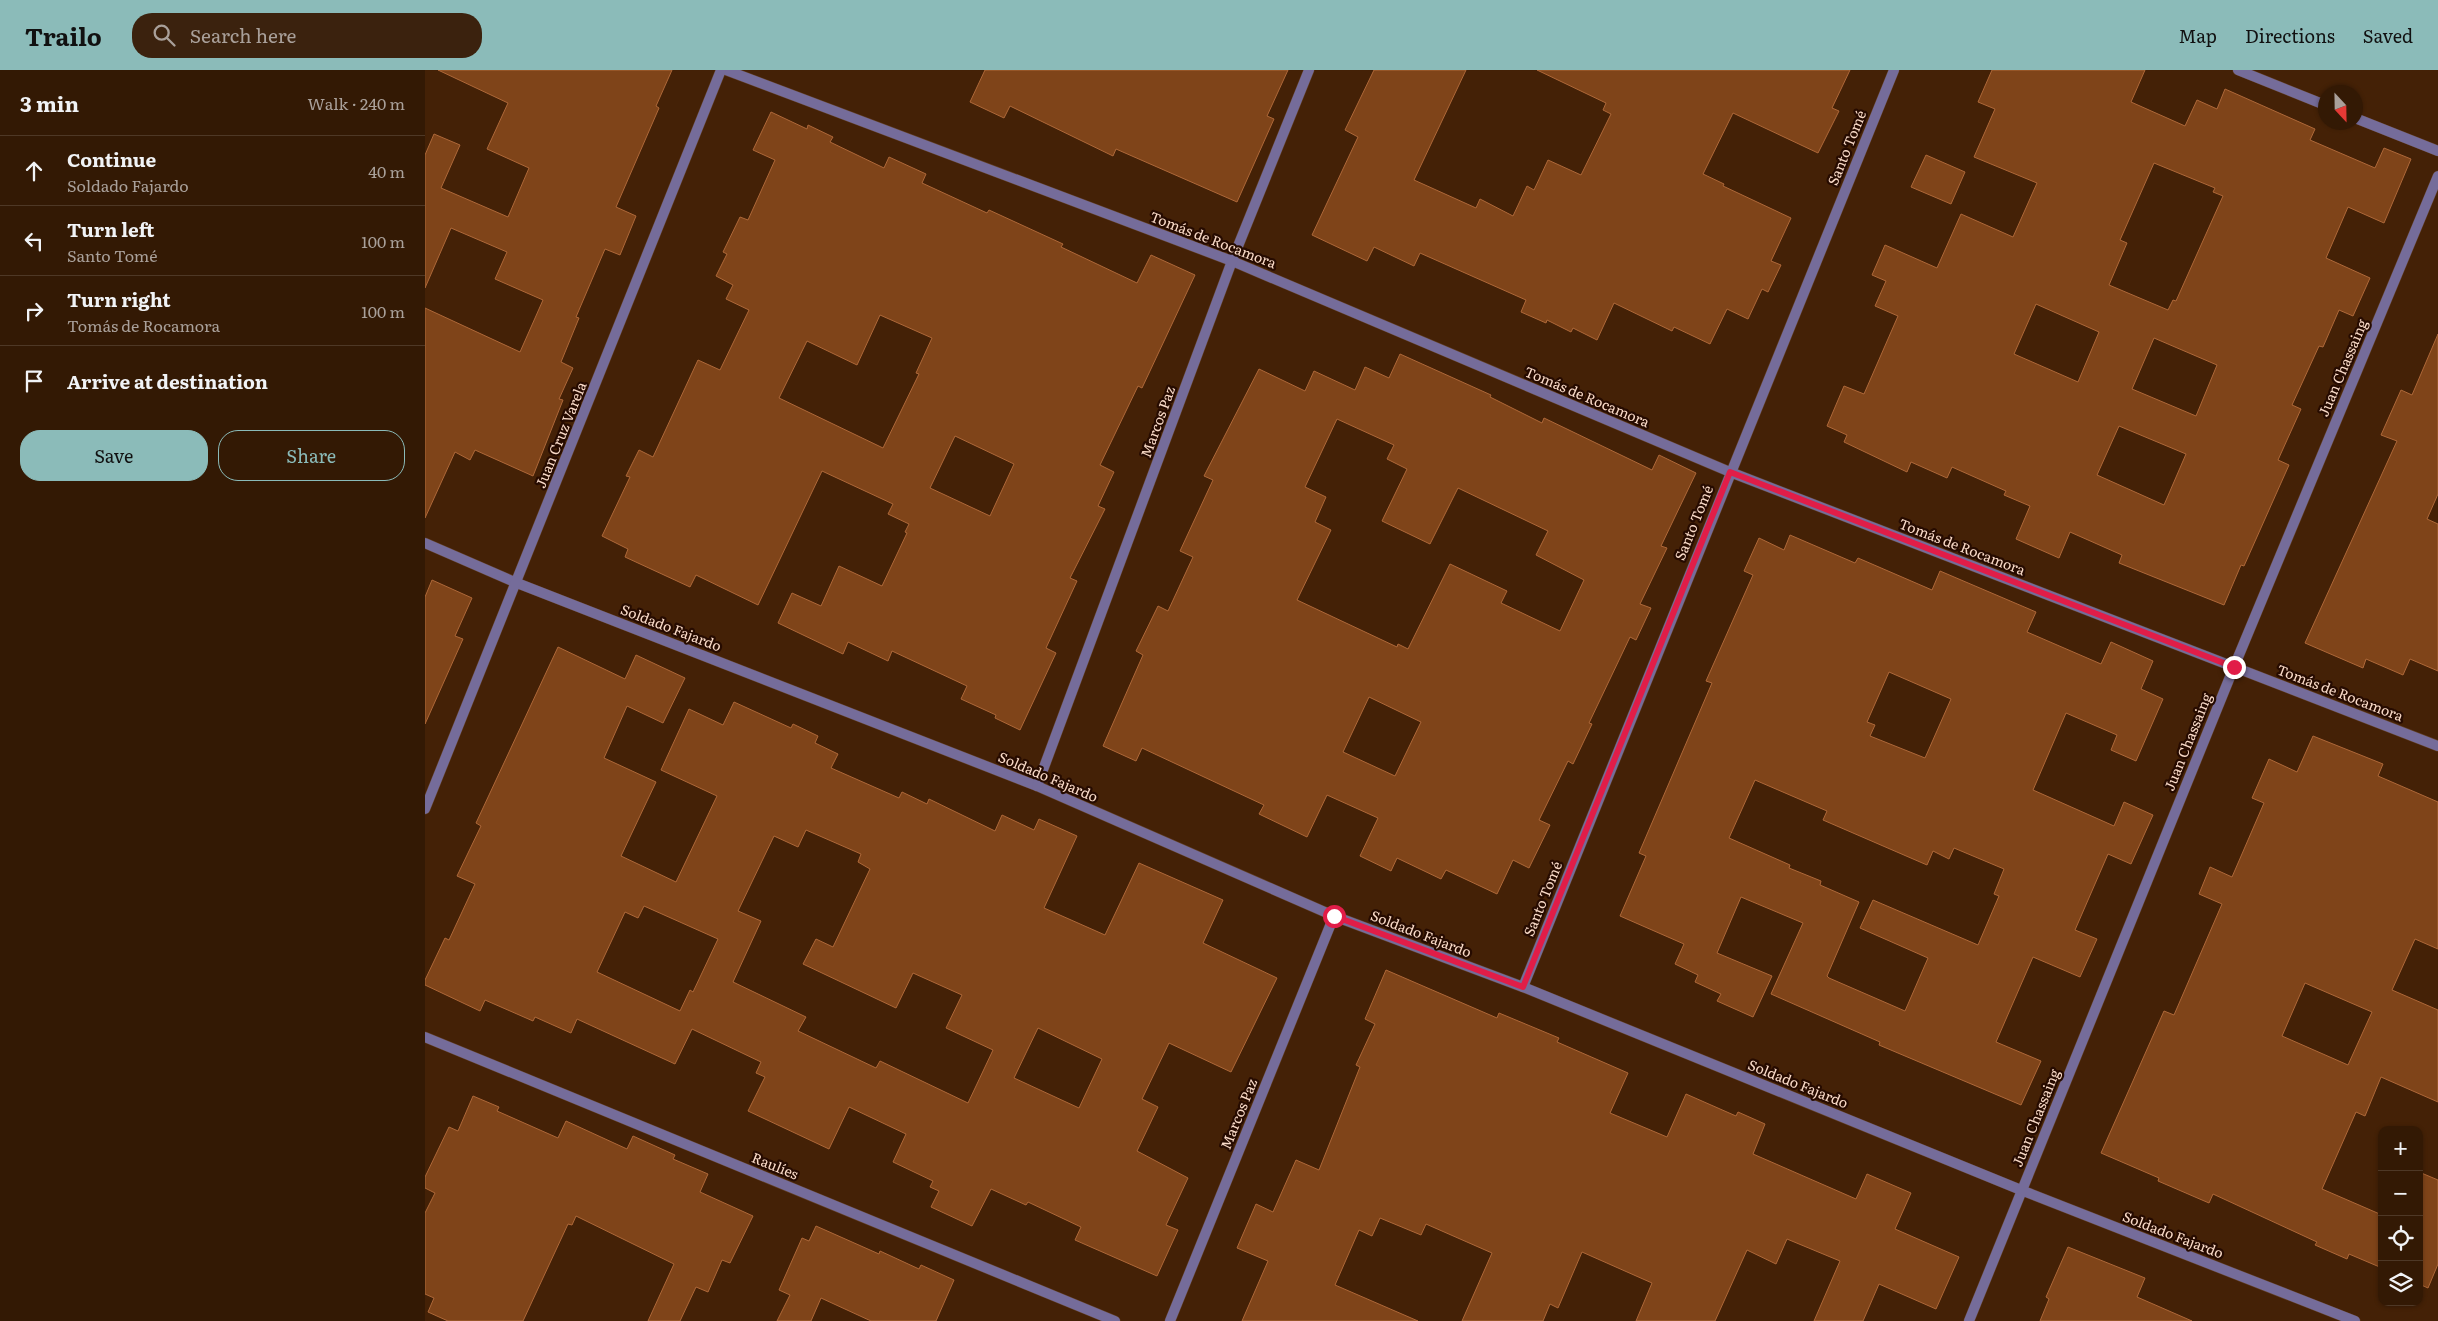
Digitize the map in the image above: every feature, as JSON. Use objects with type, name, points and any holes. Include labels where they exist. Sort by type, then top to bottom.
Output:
[{"type":"street","name":"Juan Cruz Varela","points":[[425,809],[721,70]]},
{"type":"street","name":"Tomás de Rocamora","points":[[726,70],[1232,261],[1730,472],[2438,746]]},
{"type":"street","name":"Marcos Paz","points":[[1037,786],[1232,261],[1309,70]]},
{"type":"street","name":"Santo Tomé","points":[[1523,987],[1894,70]]},
{"type":"street","points":[[2238,70],[2318,102]]},
{"type":"street","points":[[2363,121],[2438,151]]},
{"type":"street","name":"Juan Chassaing","points":[[1969,1321],[2234,667],[2438,176]]},
{"type":"street","name":"Soldado Fajardo","points":[[425,543],[517,583],[1037,786],[1334,916],[1523,987],[2021,1190],[2355,1321]]},
{"type":"street","name":"Marcos Paz","points":[[1170,1321],[1334,916]]},
{"type":"street","name":"Raulíes","points":[[425,1037],[1115,1321]]},
{"type":"building","points":[[438,70],[672,70],[656,106],[659,108],[616,207],[636,216],[620,255],[605,249],[576,317],[579,318],[561,362],[573,368],[559,399],[563,400],[533,476],[475,450],[470,460],[455,452],[425,518],[425,308],[520,352],[543,300],[495,279],[507,252],[451,228],[425,288],[425,155],[434,134],[460,145],[441,188],[508,217],[529,168],[487,149],[508,103]]},
{"type":"building","points":[[985,70],[1288,70],[1267,116],[1274,119],[1237,202],[1116,149],[1113,156],[1010,106],[1004,118],[970,102]]},
{"type":"building","points":[[1374,70],[1466,70],[1414,180],[1476,208],[1480,199],[1513,216],[1527,186],[1534,190],[1548,160],[1581,175],[1611,114],[1603,110],[1606,103],[1537,70],[1850,70],[1832,108],[1839,111],[1818,153],[1733,113],[1703,174],[1724,184],[1723,186],[1791,218],[1771,261],[1781,265],[1768,292],[1762,289],[1748,319],[1727,309],[1710,344],[1674,327],[1672,331],[1614,303],[1597,340],[1573,328],[1571,332],[1547,320],[1546,323],[1521,312],[1526,300],[1420,253],[1414,266],[1374,247],[1367,261],[1312,235],[1358,137],[1345,130]]},
{"type":"building","points":[[1992,70],[2145,70],[2131,102],[2185,126],[2197,100],[2217,109],[2225,89],[2315,129],[2310,140],[2375,168],[2384,148],[2411,159],[2384,223],[2348,207],[2326,258],[2370,278],[2353,316],[2339,310],[2323,347],[2319,346],[2292,405],[2301,409],[2278,460],[2289,465],[2244,566],[2241,565],[2224,605],[2119,563],[2122,555],[2070,532],[2059,558],[2016,539],[2030,506],[2004,495],[2006,491],[1952,467],[1947,478],[1911,462],[1907,472],[1844,442],[1847,435],[1827,426],[1844,386],[1864,394],[1898,316],[1875,306],[1886,281],[1872,275],[1885,245],[1937,268],[1961,214],[2013,237],[2037,183],[1974,157],[1995,109],[1978,102]],"holes":[[[2154,163],[2215,188],[2213,192],[2223,196],[2176,301],[2173,300],[2168,310],[2109,285],[2127,243],[2120,240]],[[2036,304],[2099,332],[2078,382],[2014,354]],[[2154,338],[2217,365],[2196,416],[2132,389]],[[2119,426],[2186,454],[2164,505],[2097,475]]]},
{"type":"building","points":[[771,112],[807,129],[808,125],[833,137],[830,142],[884,168],[889,157],[926,174],[922,183],[987,213],[989,210],[1063,244],[1061,247],[1137,283],[1151,255],[1195,275],[1142,388],[1138,386],[1100,465],[1114,472],[1098,506],[1105,509],[1070,578],[1077,581],[1046,648],[1056,653],[1020,730],[995,718],[996,715],[961,699],[967,686],[892,651],[888,661],[848,642],[843,654],[778,623],[792,593],[821,606],[839,566],[882,586],[907,533],[905,532],[909,524],[888,514],[893,504],[822,471],[758,605],[696,575],[690,587],[625,557],[628,549],[602,536],[630,477],[626,476],[639,450],[653,457],[698,360],[720,370],[749,310],[726,299],[733,285],[716,276],[727,254],[723,252],[740,217],[748,220],[775,160],[753,150]],"holes":[[[880,315],[932,338],[916,373],[919,374],[883,448],[779,398],[807,341],[857,365]],[[955,436],[1014,464],[990,516],[930,488]]]},
{"type":"building","points":[[1926,155],[1965,172],[1951,204],[1911,187]]},
{"type":"building","points":[[2438,334],[2438,494],[2427,519],[2438,524],[2438,671],[2410,659],[2403,675],[2366,659],[2363,668],[2305,643],[2397,441],[2381,435],[2401,390],[2412,395]]},
{"type":"building","points":[[1400,354],[1491,395],[1490,397],[1542,423],[1544,418],[1652,470],[1659,455],[1696,473],[1661,546],[1667,548],[1640,604],[1651,608],[1636,640],[1630,637],[1589,723],[1592,724],[1573,764],[1568,761],[1539,820],[1550,825],[1529,868],[1513,860],[1497,894],[1446,870],[1441,879],[1397,858],[1391,871],[1360,856],[1378,818],[1327,795],[1307,837],[1259,814],[1264,805],[1142,748],[1136,761],[1103,746],[1143,655],[1136,651],[1158,606],[1168,611],[1193,557],[1180,551],[1213,480],[1204,476],[1259,369],[1305,391],[1314,371],[1355,390],[1365,367],[1389,378]],"holes":[[[1337,419],[1394,445],[1387,459],[1407,469],[1382,521],[1430,544],[1458,488],[1548,531],[1536,555],[1584,580],[1560,631],[1501,603],[1507,591],[1450,564],[1408,649],[1398,644],[1397,647],[1297,600],[1331,530],[1315,522],[1326,497],[1305,487]],[[1369,697],[1421,722],[1395,776],[1343,752]]]},
{"type":"building","points":[[1790,535],[1855,563],[1858,558],[1932,590],[1940,571],[2036,612],[2027,632],[2101,664],[2111,642],[2153,661],[2141,689],[2163,699],[2136,761],[2111,750],[2117,735],[2066,713],[2033,790],[2114,826],[2124,802],[2153,815],[2131,864],[2108,854],[2075,930],[2097,939],[2080,977],[2033,957],[1996,1042],[2041,1061],[2021,1105],[1879,1045],[1880,1042],[1771,994],[1803,923],[1741,897],[1717,953],[1772,976],[1753,1017],[1717,1001],[1721,994],[1695,982],[1698,975],[1675,964],[1684,944],[1620,916],[1646,856],[1639,853],[1712,683],[1706,681],[1753,575],[1744,571],[1759,538],[1784,550]],"holes":[[[1889,672],[1951,699],[1925,758],[1870,736],[1875,725],[1867,722]],[[1755,780],[1827,811],[1823,820],[1927,865],[1933,851],[1949,859],[1954,848],[2004,869],[1994,894],[1999,896],[1978,945],[1873,900],[1860,928],[1928,958],[1905,1011],[1829,978],[1827,976],[1859,902],[1820,885],[1821,881],[1789,868],[1790,865],[1729,838]]]},
{"type":"building","points":[[432,580],[472,598],[455,636],[463,639],[425,724],[425,597]]},
{"type":"building","points":[[558,647],[625,679],[636,655],[685,678],[663,723],[627,706],[604,758],[656,782],[621,856],[676,882],[717,796],[661,770],[689,709],[723,725],[734,702],[791,728],[793,724],[818,736],[815,743],[838,754],[831,768],[899,798],[902,792],[927,804],[929,799],[995,831],[1002,815],[1034,830],[1039,819],[1077,836],[1044,908],[1105,935],[1139,863],[1223,900],[1203,943],[1277,978],[1231,1072],[1169,1043],[1142,1099],[1158,1107],[1137,1151],[1188,1178],[1166,1225],[1178,1230],[1157,1276],[1075,1240],[1081,1227],[1028,1202],[1026,1205],[991,1189],[972,1226],[931,1207],[939,1191],[930,1187],[933,1181],[893,1162],[906,1134],[849,1107],[829,1149],[748,1111],[765,1077],[756,1073],[761,1062],[692,1029],[675,1064],[577,1019],[571,1033],[535,1017],[533,1021],[485,1000],[480,1011],[425,985],[425,980],[445,938],[449,940],[475,884],[457,876],[481,826],[476,823]],"holes":[[[806,830],[861,854],[858,862],[870,869],[833,947],[816,939],[803,964],[896,1008],[913,973],[962,995],[946,1028],[993,1050],[968,1103],[880,1061],[876,1068],[798,1031],[806,1017],[733,982],[761,921],[738,911],[774,836],[798,847]],[[644,906],[718,939],[693,992],[690,990],[680,1011],[597,972],[625,912],[638,918]],[[1038,1028],[1102,1059],[1079,1108],[1014,1078]]]},
{"type":"building","points":[[2313,736],[2383,764],[2378,776],[2438,802],[2438,949],[2415,939],[2392,990],[2438,1010],[2438,1102],[2381,1077],[2365,1116],[2356,1112],[2322,1189],[2378,1213],[2378,1266],[2349,1254],[2347,1259],[2315,1245],[2317,1242],[2213,1194],[2209,1203],[2158,1181],[2159,1178],[2101,1153],[2164,1011],[2174,1015],[2222,904],[2199,894],[2210,867],[2232,877],[2264,803],[2252,798],[2269,759],[2297,772]],"holes":[[[2305,983],[2372,1012],[2348,1065],[2282,1036]]]},
{"type":"building","points":[[1386,970],[1497,1018],[1499,1013],[1559,1038],[1557,1042],[1628,1073],[1610,1113],[1667,1137],[1686,1094],[1736,1116],[1738,1112],[1765,1124],[1753,1154],[1856,1199],[1867,1174],[1911,1193],[1895,1229],[1959,1257],[1936,1309],[1879,1284],[1863,1321],[1814,1321],[1840,1261],[1787,1239],[1776,1264],[1747,1250],[1715,1321],[1636,1321],[1652,1283],[1582,1252],[1558,1308],[1550,1304],[1543,1321],[1462,1321],[1492,1253],[1426,1224],[1421,1235],[1380,1218],[1372,1236],[1359,1230],[1335,1285],[1418,1321],[1242,1321],[1268,1261],[1237,1248],[1256,1204],[1273,1212],[1296,1160],[1319,1170],[1360,1067],[1356,1065],[1375,1024],[1365,1019]]},
{"type":"building","points":[[473,1096],[499,1107],[497,1111],[558,1138],[566,1121],[627,1149],[633,1136],[675,1155],[673,1159],[708,1174],[700,1192],[753,1216],[730,1263],[722,1260],[708,1292],[696,1287],[680,1321],[648,1321],[674,1264],[576,1216],[572,1225],[568,1224],[523,1321],[448,1321],[428,1312],[434,1298],[425,1294],[425,1213],[435,1193],[425,1188],[425,1177],[449,1127],[458,1131]]},
{"type":"building","points":[[2423,1174],[2438,1180],[2438,1264],[2428,1288],[2423,1286]]},
{"type":"building","points":[[816,1226],[879,1254],[880,1251],[919,1269],[921,1265],[954,1280],[936,1321],[871,1321],[821,1298],[811,1321],[777,1321],[790,1295],[779,1290],[802,1238],[809,1241]]},
{"type":"building","points":[[2068,1247],[2145,1278],[2137,1297],[2192,1321],[2040,1321],[2049,1299],[2046,1297]]},
{"type":"route","points":[[1334,916],[1523,987],[1730,472],[2234,667]]}]
